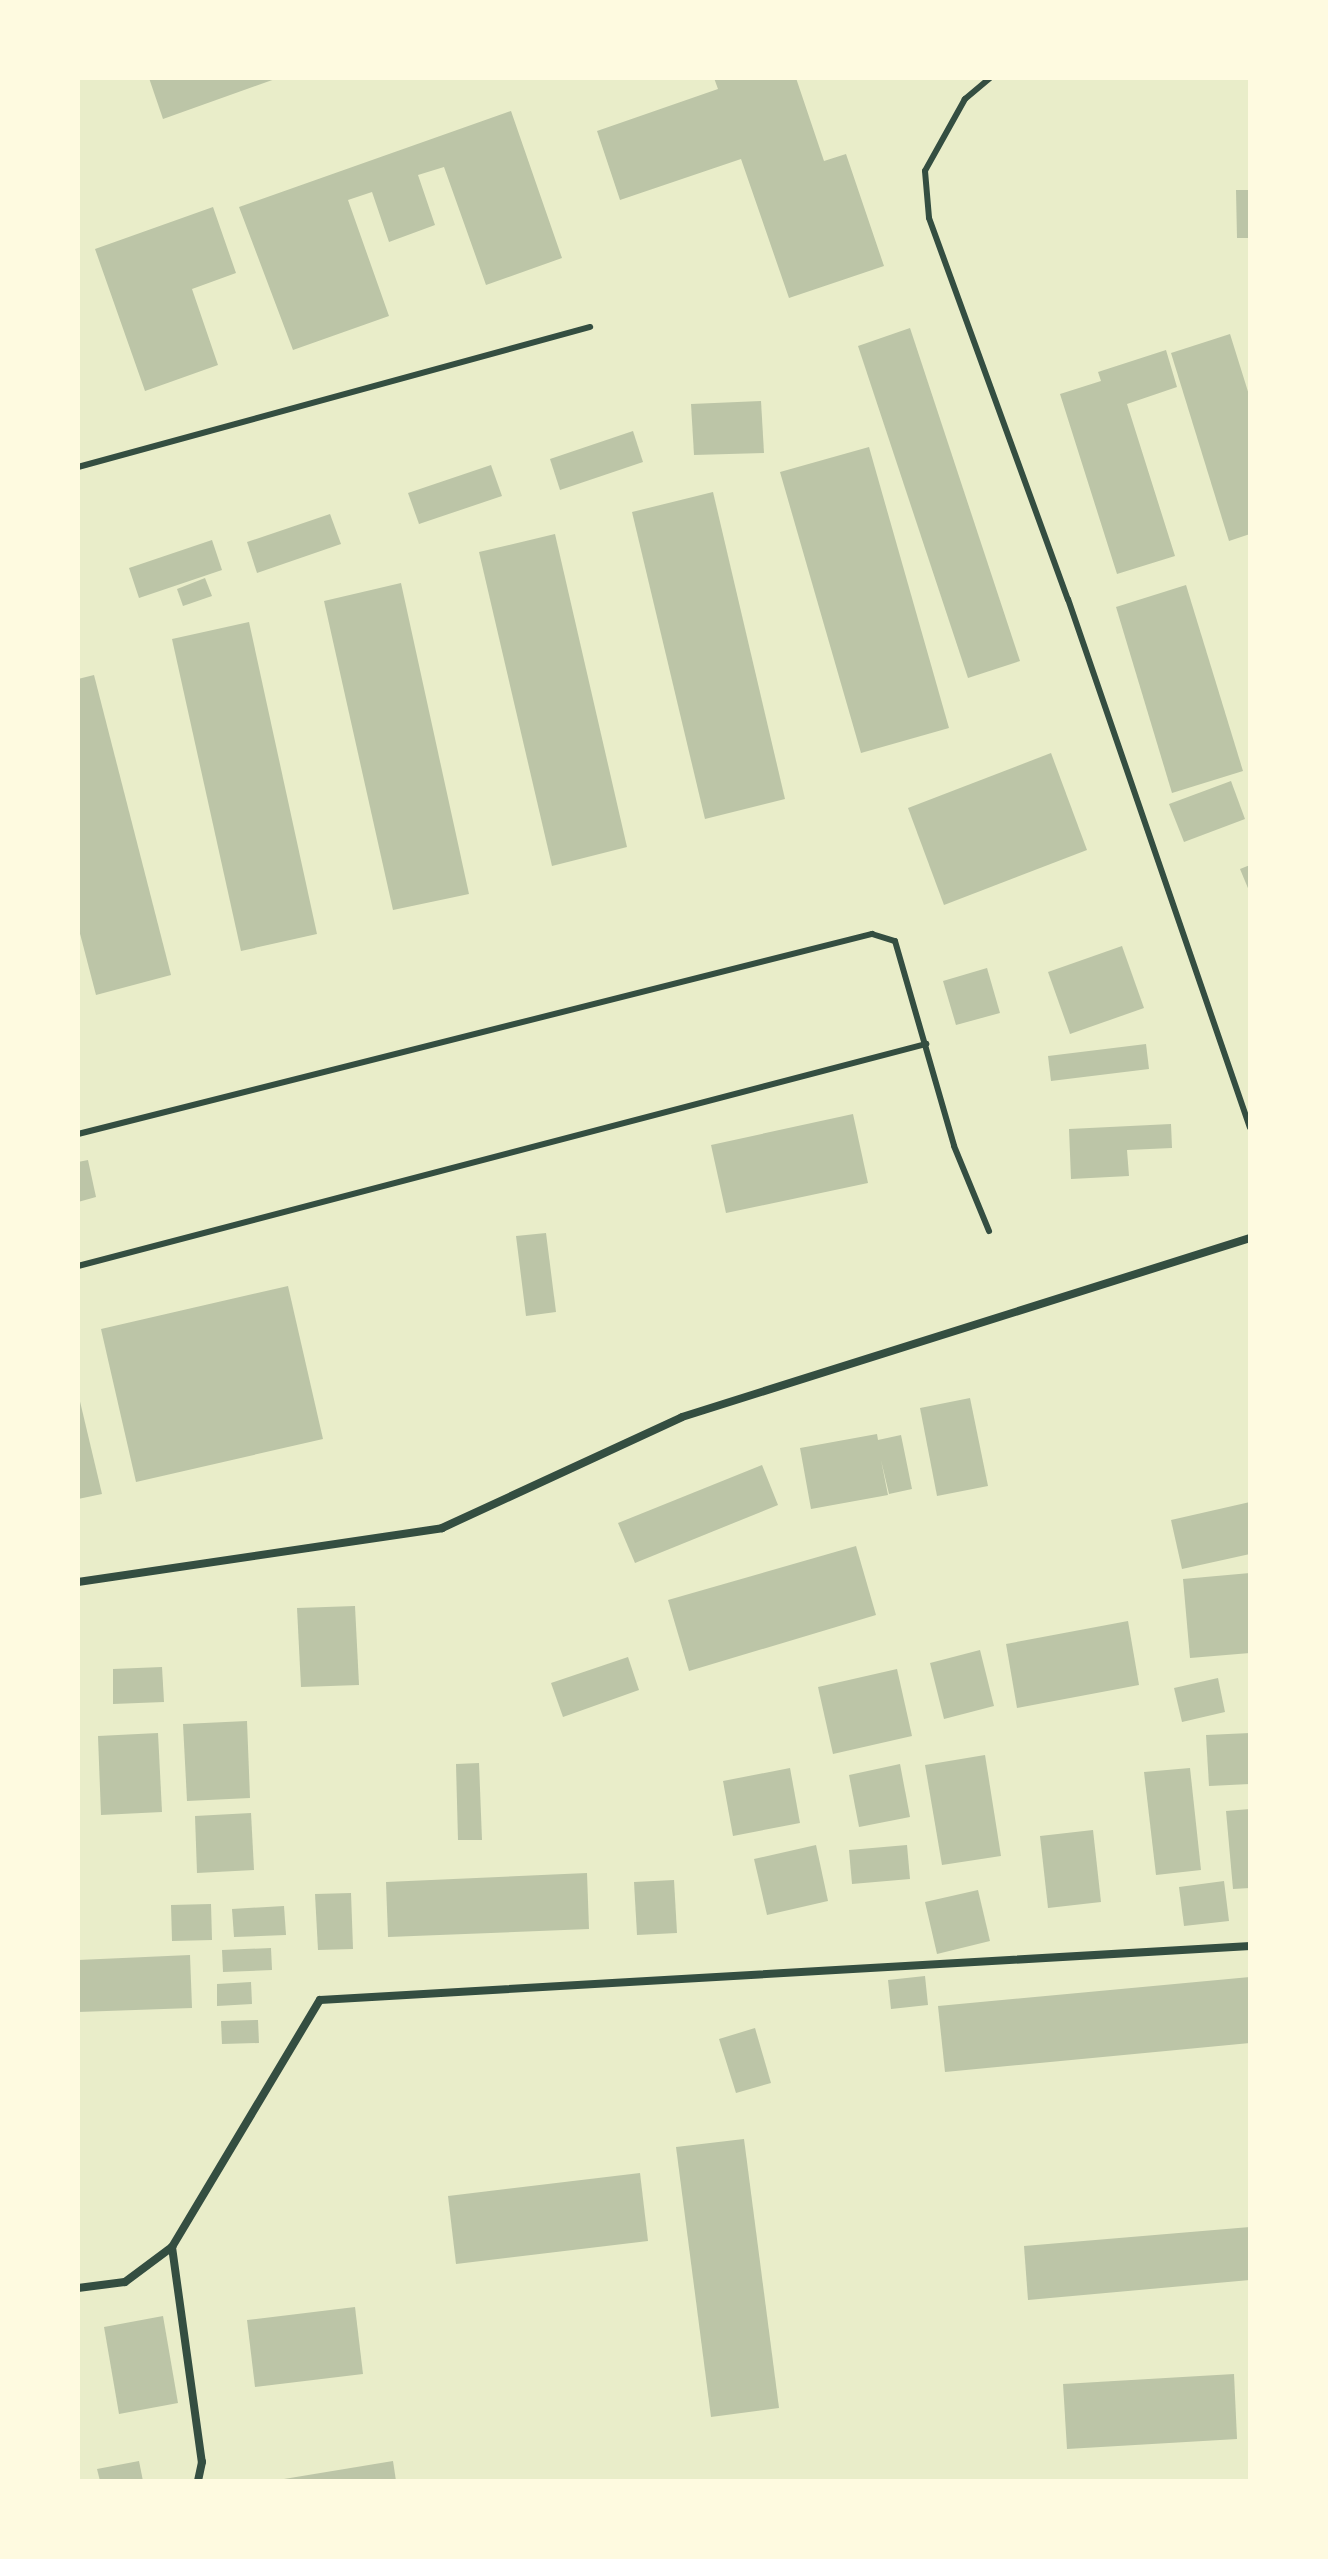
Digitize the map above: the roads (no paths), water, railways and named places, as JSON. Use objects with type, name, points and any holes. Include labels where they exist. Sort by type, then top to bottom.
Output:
[{"type":"street","points":[[78,1582],[442,1528],[682,1417],[1250,1238]]},
{"type":"street","points":[[78,2288],[125,2282],[172,2247],[320,2000],[1250,1946]]},
{"type":"street","points":[[172,2247],[202,2462],[198,2481]]},
{"type":"lane","points":[[990,78],[965,99],[925,171],[929,218],[1068,599],[1250,1128]]},
{"type":"lane","points":[[78,467],[590,327]]},
{"type":"lane","points":[[78,1134],[872,934],[895,941],[954,1146],[989,1231]]},
{"type":"lane","points":[[78,1266],[926,1044]]}]
